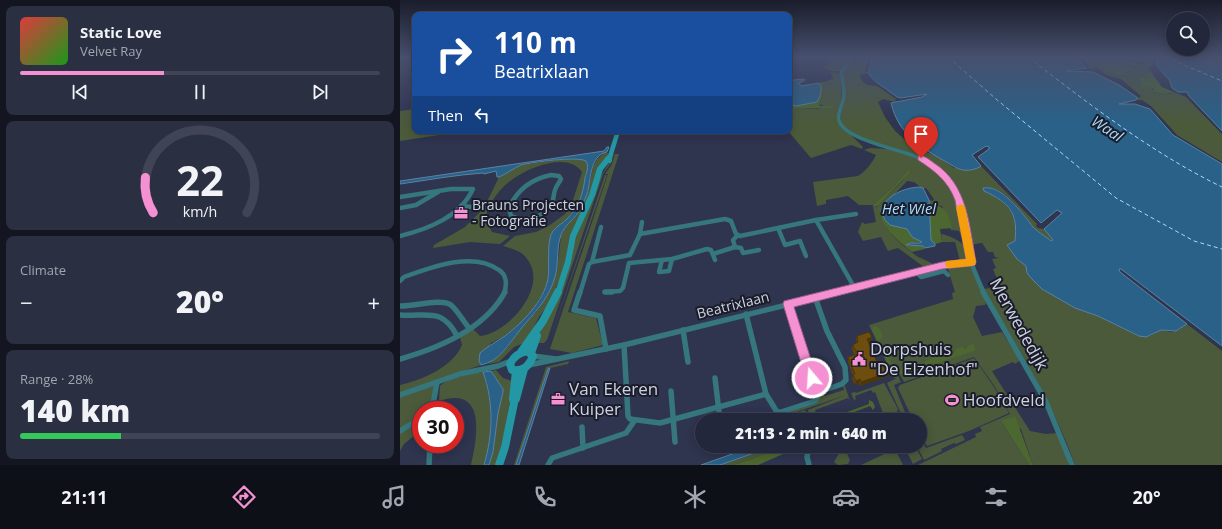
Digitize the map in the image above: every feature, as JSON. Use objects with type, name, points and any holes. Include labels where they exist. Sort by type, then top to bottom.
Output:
[{"type":"main road","points":[[499,465],[505,446],[514,403],[521,352],[528,344],[542,321],[562,282],[573,236],[590,200],[599,175],[609,162],[609,157],[617,134]]},
{"type":"main road","points":[[518,367],[532,361],[532,354],[542,321]]},
{"type":"main road","points":[[521,352],[532,354]]},
{"type":"street","name":"Merwededijk","points":[[842,79],[844,93],[838,116],[840,123],[850,133],[862,139],[912,154],[928,161],[946,176],[954,186],[959,200],[971,262],[991,308],[1003,331],[1041,392],[1056,423],[1072,465]]},
{"type":"street","points":[[551,175],[559,176],[561,178],[554,192],[552,204],[541,214],[526,220],[518,219],[510,215],[509,208],[519,192],[531,182],[551,175]]},
{"type":"street","points":[[400,197],[472,187],[471,194],[461,206],[439,222],[400,236]]},
{"type":"street","points":[[400,208],[416,205],[440,191]]},
{"type":"street","points":[[461,206],[496,209],[509,208]]},
{"type":"street","points":[[735,247],[733,241],[738,236],[826,218],[834,219],[856,214]]},
{"type":"street","points":[[640,234],[725,219],[732,222],[738,236]]},
{"type":"street","points":[[816,220],[854,288]]},
{"type":"street","points":[[605,292],[620,291],[623,288],[630,255],[640,234],[642,222]]},
{"type":"street","points":[[592,262],[601,227]]},
{"type":"street","points":[[778,228],[785,245],[800,241],[806,256]]},
{"type":"street","points":[[713,254],[735,247],[741,248],[743,253],[759,250]]},
{"type":"street","points":[[629,263],[672,259],[707,248],[711,250],[715,260]]},
{"type":"street","points":[[606,349],[600,316],[574,310],[587,266],[592,262],[630,255]]},
{"type":"street","points":[[662,260],[659,272],[669,271],[672,259]]},
{"type":"street","points":[[400,281],[404,277],[452,263],[477,262],[498,269],[505,278],[506,283],[503,294],[492,309],[469,328],[457,336],[424,352],[400,359]]},
{"type":"street","name":"Beatrixlaan","points":[[400,395],[477,370],[497,366],[518,367],[556,359],[570,358],[948,264],[971,262]]},
{"type":"street","name":"Beatrixlaan","points":[[916,272],[921,277],[944,271],[948,275]]},
{"type":"street","points":[[815,297],[827,331],[846,372],[846,379],[844,383],[816,393]]},
{"type":"street","points":[[400,306],[447,302],[452,306],[469,328]]},
{"type":"street","points":[[746,314],[766,394],[777,412],[781,412],[815,401],[817,398],[788,304]]},
{"type":"street","points":[[400,315],[431,315],[444,318],[453,326],[457,336]]},
{"type":"street","points":[[683,330],[688,362]]},
{"type":"street","points":[[624,345],[628,416],[630,419],[657,423],[766,394]]},
{"type":"street","name":"Beatrixlaan","points":[[532,354],[556,359]]},
{"type":"street","points":[[714,378],[719,413]]},
{"type":"street","points":[[434,401],[437,382]]},
{"type":"street","points":[[671,391],[675,442]]},
{"type":"street","points":[[548,465],[552,458],[626,434],[635,420]]},
{"type":"street","points":[[400,430],[412,423]]},
{"type":"street","points":[[582,427],[583,448]]},
{"type":"street","points":[[430,453],[430,465]]},
{"type":"street","points":[[808,453],[809,465]]},
{"type":"green space","points":[[840,79],[841,85],[842,97],[838,121],[863,147],[862,149],[851,145],[811,158],[791,134],[792,134],[792,109],[817,109],[832,106],[824,106],[819,104],[822,97],[824,82]]},
{"type":"green space","points":[[843,79],[861,79],[865,84],[878,87],[897,99],[895,99],[896,102],[883,99],[878,102],[885,117],[895,131],[913,147],[937,156],[954,168],[981,166],[1037,224],[1036,226],[1044,229],[1053,240],[1050,241],[1034,229],[1018,207],[1005,195],[998,190],[983,188],[999,199],[1013,215],[1015,222],[1015,241],[1007,245],[1017,259],[1026,266],[1032,279],[1042,289],[1075,308],[1098,316],[1139,336],[1150,336],[1161,330],[1171,332],[1179,330],[1187,324],[1222,351],[1222,465],[1075,465],[1056,419],[1034,375],[983,289],[1000,287],[993,269],[996,268],[992,259],[999,258],[995,257],[993,252],[988,252],[982,243],[969,245],[958,194],[931,163],[855,135],[842,124],[840,116],[845,94]]},
{"type":"green space","points":[[1121,79],[1141,79],[1142,82],[1139,85],[1153,88],[1152,90],[1155,93],[1170,94],[1174,92],[1186,97],[1222,134],[1222,162],[1177,135],[1151,106],[1142,100],[1136,100],[1141,96]]},
{"type":"green space","points":[[1139,79],[1156,79],[1162,87],[1174,92],[1169,94],[1154,92],[1152,91],[1154,89],[1140,86],[1139,84],[1142,82]]},
{"type":"green space","points":[[824,82],[822,97],[819,104],[820,106],[832,106],[833,108],[792,109],[792,104],[817,102],[821,90],[819,83]]},
{"type":"green space","points":[[412,109],[412,134],[439,135],[400,141],[400,111]]},
{"type":"green space","points":[[870,148],[887,149],[919,158],[918,160],[923,160],[945,177],[957,197],[964,243],[959,231],[951,230],[942,206],[929,204],[929,200],[933,201],[934,199],[926,188],[923,189],[914,182],[907,181],[880,213],[882,220],[889,231],[916,256],[934,265],[924,267],[898,248],[888,251],[881,237],[863,241],[858,232],[862,222],[865,224],[876,222],[873,207],[877,207],[903,180],[908,170],[895,185],[873,205],[859,205],[848,196],[826,200],[826,204],[817,206],[813,182],[858,176],[864,172],[876,155],[864,150]]},
{"type":"green space","points":[[604,153],[609,153],[601,166],[566,264],[550,302],[539,317],[528,339],[524,343],[514,347],[499,362],[488,364],[508,347],[519,331],[537,311],[550,291],[557,271],[561,236],[564,229],[578,213],[588,191],[593,167],[597,159]]},
{"type":"green space","points":[[612,154],[614,154],[611,163],[603,174],[547,340],[544,343],[537,343],[536,341],[546,319],[574,241],[601,176],[609,163]]},
{"type":"green space","points":[[615,154],[619,154],[568,312],[596,318],[603,345],[572,353],[550,349],[608,174],[605,174],[611,166]]},
{"type":"green space","points":[[581,158],[586,161],[589,166],[584,190],[578,204],[568,218],[553,231],[549,249],[550,267],[548,280],[543,293],[533,309],[520,324],[503,337],[491,343],[479,361],[481,365],[400,393],[400,385],[427,376],[452,360],[462,345],[460,337],[472,328],[480,336],[491,333],[503,326],[523,306],[533,282],[532,270],[525,256],[503,246],[515,236],[536,232],[550,225],[565,214],[572,203],[582,172],[576,166],[568,163],[560,162],[540,165],[512,180],[500,190],[488,207],[485,206],[499,177],[521,165]]},
{"type":"green space","points":[[908,170],[910,172],[878,206],[873,207],[873,205],[895,185]]},
{"type":"green space","points":[[605,175],[607,175],[550,340]]},
{"type":"green space","points":[[929,204],[943,208],[949,218],[952,228],[940,229],[942,242],[935,244],[931,240]]},
{"type":"green space","points":[[483,209],[488,209],[485,219],[492,232],[510,236],[500,244],[470,242],[433,248],[434,245],[465,227]]},
{"type":"green space","points":[[881,209],[886,221],[889,224],[898,225],[907,229],[922,242],[911,243],[906,246],[923,246],[925,249],[912,252],[896,239],[882,221],[880,215]]},
{"type":"green space","points":[[941,234],[962,243],[966,249],[968,259],[960,261],[955,242],[942,242]]},
{"type":"green space","points":[[965,264],[972,268],[986,303],[985,305],[976,306],[973,317],[982,336],[1002,332],[1019,359],[1019,361],[1015,364],[1013,362],[992,371],[1030,431],[1046,434],[1058,433],[1069,465],[1033,465],[1021,429],[1001,421],[1029,465],[918,465],[976,437],[975,434],[982,431],[980,427],[1010,414],[993,384],[974,357],[904,382],[899,373],[897,374],[901,382],[894,385],[905,413],[901,413],[887,383],[897,378],[894,378],[869,325],[953,299],[952,293],[955,292],[948,269],[921,274],[921,272]]},
{"type":"green space","points":[[875,326],[879,328],[883,336],[879,340],[897,373],[893,376],[872,330]]},
{"type":"green space","points":[[974,344],[974,351],[900,375],[899,373],[901,368],[910,366],[912,368],[925,364],[925,361],[944,354],[946,357],[954,354],[956,349],[963,347],[965,350],[969,345]]},
{"type":"green space","name":"Hoofdveld","points":[[974,358],[992,384],[1009,413],[969,431],[927,446],[927,413],[910,413],[898,388],[900,385]]},
{"type":"green space","points":[[569,361],[568,364],[550,368],[531,418],[516,465],[514,465],[546,367]]},
{"type":"green space","points":[[496,370],[503,378],[512,381],[508,413],[499,455],[496,465],[489,465],[493,452],[498,413],[503,392],[503,389],[491,371]]},
{"type":"green space","points":[[483,372],[489,395],[491,430],[484,465],[471,465],[476,441],[475,416],[472,407],[465,400],[454,398],[439,401],[440,386],[443,383],[466,375]]},
{"type":"green space","points":[[884,383],[898,409],[897,412],[883,413],[875,392],[873,393],[871,390],[855,396],[856,399],[854,400],[851,393],[856,393]]},
{"type":"green space","points":[[435,385],[432,401],[412,401],[412,437],[404,444],[400,451],[400,397]]},
{"type":"green space","points":[[843,386],[845,386],[850,401],[848,398],[815,410],[816,413],[809,413],[808,410],[846,395],[794,413],[786,413],[817,403],[820,394],[823,393],[825,396],[844,390]]},
{"type":"green space","points":[[869,400],[873,402],[875,407],[873,410],[870,406],[852,413],[844,413],[869,404]]},
{"type":"green space","points":[[805,410],[806,413],[796,413]]},
{"type":"green space","points":[[1015,416],[1033,465],[1029,465],[1001,421]]},
{"type":"green space","points":[[962,435],[965,440],[941,449],[942,451],[924,460],[920,453],[927,453],[927,448]]},
{"type":"green space","points":[[754,453],[767,453],[734,465],[720,465]]},
{"type":"green space","points":[[767,453],[785,453],[758,465],[734,465]]},
{"type":"green space","points":[[839,453],[847,453],[850,460],[848,464],[838,465],[834,462]]},
{"type":"green space","points":[[886,453],[897,453],[903,465],[861,465]]},
{"type":"green space","points":[[908,453],[919,453],[922,459],[913,464]]},
{"type":"water","points":[[804,79],[805,80],[799,83],[801,86],[819,83],[821,90],[817,102],[796,106],[792,105],[793,80]]},
{"type":"water","name":"Waal","points":[[873,79],[1106,79],[1138,98],[1136,100],[1119,104],[1135,104],[1150,109],[1173,135],[1222,164],[1222,346],[1121,269],[1119,269],[1120,272],[1187,324],[1176,331],[1161,330],[1146,337],[1139,336],[1098,316],[1075,308],[1042,289],[1027,273],[1026,266],[1017,259],[1007,245],[1015,241],[1016,231],[1013,216],[1010,210],[1000,200],[984,191],[983,188],[990,188],[1005,195],[1034,228],[1051,241],[1053,240],[1044,229],[1062,213],[1057,210],[1041,223],[978,157],[989,149],[989,147],[986,146],[972,155],[981,166],[980,167],[964,170],[955,167],[916,143],[898,122],[891,103],[922,97],[927,94],[901,98],[897,97]]},
{"type":"water","points":[[1168,79],[1222,79],[1222,131],[1187,92],[1178,92],[1172,88]]},
{"type":"water","points":[[607,147],[609,147],[607,152],[601,154],[594,163],[587,194],[581,208],[561,235],[559,240],[556,272],[552,285],[545,299],[503,352],[488,363],[481,365],[479,361],[480,353],[505,336],[519,324],[542,296],[549,274],[549,247],[551,235],[553,231],[571,214],[582,195],[587,171],[586,161],[565,159],[521,165],[499,177],[497,177],[496,171],[484,174],[462,175],[400,184],[400,181],[604,151]]},
{"type":"water","name":"Het Wiel","points":[[919,187],[923,188],[929,200],[931,240],[935,244],[935,246],[925,248],[923,246],[906,245],[922,242],[912,237],[907,229],[890,225],[885,220],[881,211],[883,205],[896,193]]},
{"type":"water","points":[[550,368],[519,465],[516,465],[548,369]]},
{"type":"water","points":[[491,371],[503,389],[503,392],[498,413],[493,452],[489,465],[484,465],[491,430],[491,407],[487,384],[483,372]]},
{"type":"water","points":[[735,453],[754,453],[720,465],[701,465]]},
{"type":"building","name":"Dorpshuis \"De Elzenhof\"","points":[[869,332],[872,337],[867,339],[877,362],[881,360],[884,367],[888,366],[890,372],[861,382],[860,379],[856,381],[853,375],[855,374],[848,357],[861,353],[855,350],[853,345],[858,342],[857,336]]},
{"type":"ferry route","points":[[973,79],[1116,198],[1194,241],[1222,249]]},
{"type":"ferry route","points":[[1057,79],[1098,110],[1146,143],[1196,174],[1222,187]]},
{"type":"ferry route","points":[[1217,79],[1222,81]]},
{"type":"slow traffic","points":[[950,264],[971,262],[961,207]]},
{"type":"place","name":"Brauns Projecten - Fotografie","points":[[461,213]]},
{"type":"place","name":"Dorpshuis \"De Elzenhof\"","points":[[859,359]]},
{"type":"place","name":"Van Ekeren Kuiper","points":[[558,399]]},
{"type":"place","name":"Hoofdveld","points":[[952,400]]},
{"type":"route","points":[[812,378],[788,304],[942,266],[960,262],[971,262],[956,190],[942,172],[928,161],[921,158]]}]
